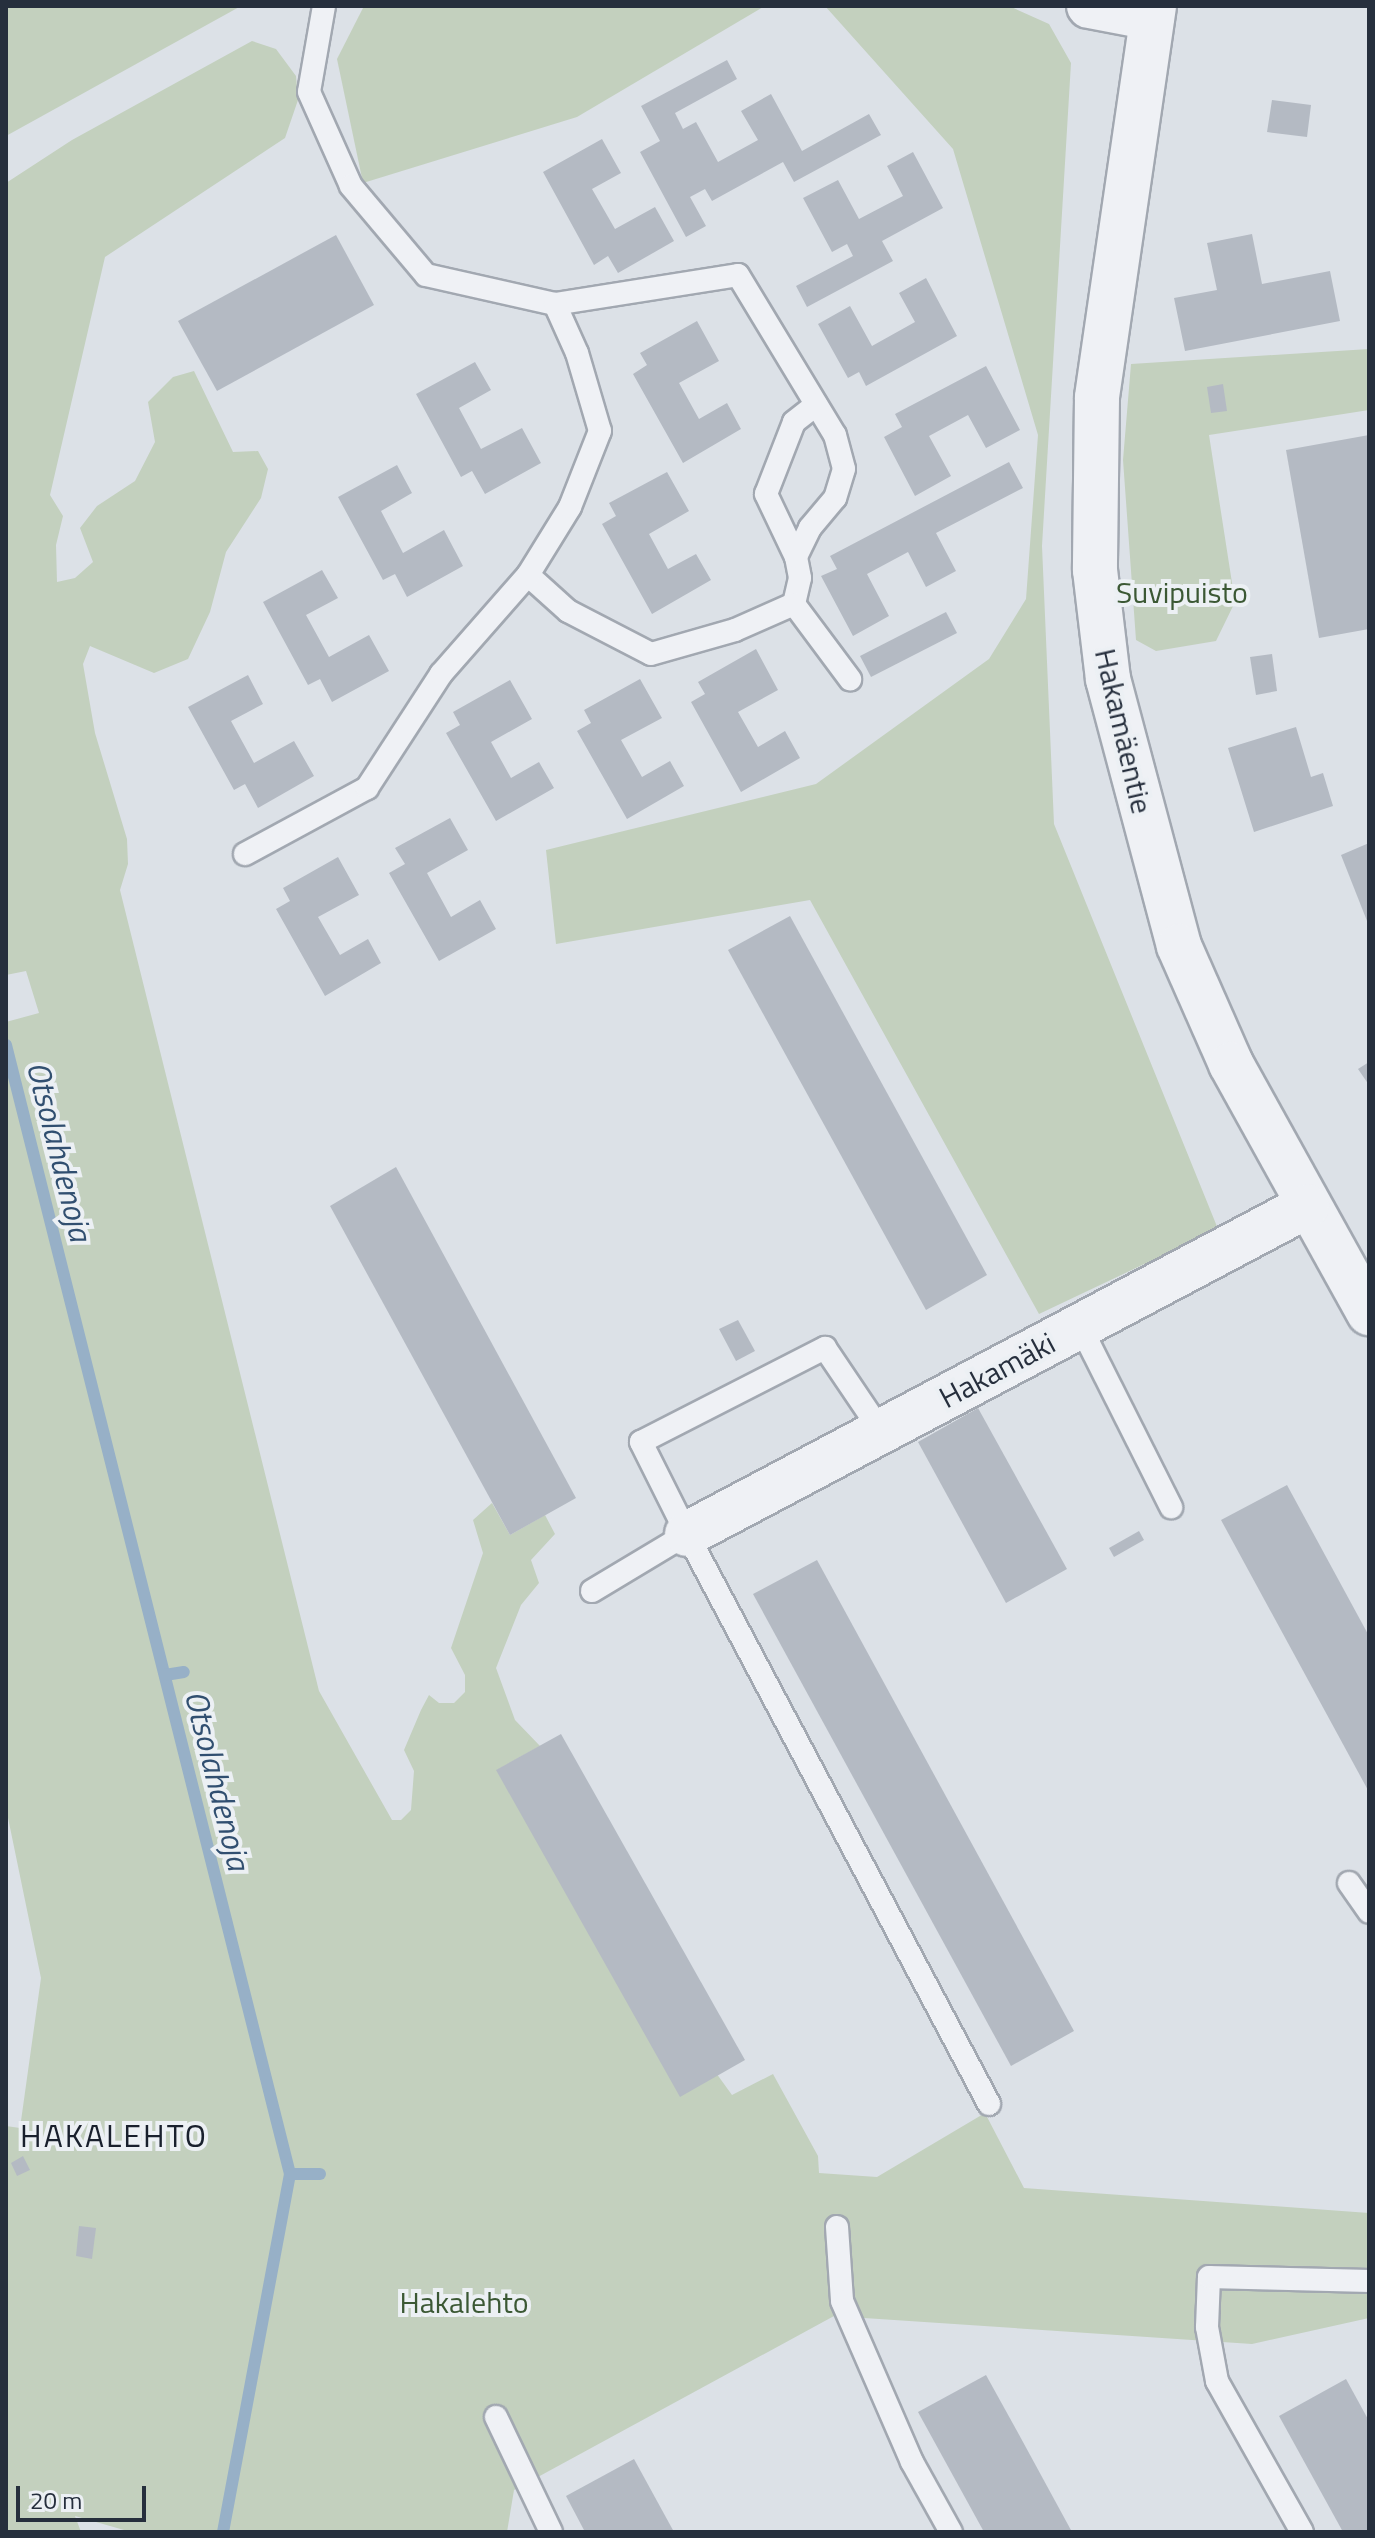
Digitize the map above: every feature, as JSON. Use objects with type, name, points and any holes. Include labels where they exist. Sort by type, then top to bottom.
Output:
[{"type":"street","points":[[1089,6],[1153,12]]},
{"type":"street","name":"Hakamäentie","points":[[1153,12],[1097,398],[1095,570],[1108,679],[1179,946],[1231,1064],[1369,1313]]},
{"type":"street","name":"Hakamäki","points":[[687,1534],[1307,1206]]},
{"type":"lane","points":[[324,6],[309,92],[351,186],[426,275],[555,304],[738,275],[835,435],[844,469],[835,498],[810,528],[796,557]]},
{"type":"lane","points":[[245,854],[367,788],[441,674],[528,575],[570,507],[600,431],[577,353],[555,304]]},
{"type":"lane","points":[[816,405],[794,422],[766,494],[796,557],[800,578],[794,604],[850,679]]},
{"type":"lane","points":[[528,575],[568,611],[651,654],[735,630],[794,604]]},
{"type":"lane","points":[[1080,1326],[1171,1507]]},
{"type":"lane","points":[[881,1431],[825,1348],[641,1442],[989,2104]]},
{"type":"lane","points":[[592,1591],[687,1534]]},
{"type":"lane","points":[[1349,1883],[1369,1912]]},
{"type":"lane","points":[[837,2227],[842,2301],[912,2462],[951,2532]]},
{"type":"lane","points":[[1302,2532],[1217,2381],[1207,2327],[1209,2277],[1369,2281]]},
{"type":"lane","points":[[496,2417],[551,2532]]},
{"type":"green space","points":[[6,6],[241,6],[6,136]]},
{"type":"green space","points":[[364,6],[765,6],[577,117],[363,183],[337,59]]},
{"type":"green space","points":[[825,6],[1009,6],[1049,24],[1071,63],[1042,546],[1054,824],[1218,1229],[1039,1314],[810,900],[556,944],[546,850],[816,784],[989,659],[1026,599],[1038,435],[953,149]]},
{"type":"green space","name":"Hakalehto","points":[[252,41],[276,49],[296,76],[298,100],[285,138],[105,257],[50,495],[63,516],[56,545],[57,582],[75,578],[93,562],[80,528],[97,506],[135,481],[155,442],[148,402],[173,377],[194,371],[233,452],[258,451],[268,469],[261,498],[226,552],[210,612],[188,659],[154,673],[90,646],[83,664],[95,733],[127,839],[128,864],[120,890],[319,1691],[392,1820],[401,1820],[411,1810],[414,1771],[404,1750],[421,1710],[429,1695],[439,1703],[454,1703],[465,1692],[465,1675],[451,1648],[483,1553],[473,1520],[492,1503],[510,1535],[545,1515],[555,1534],[531,1560],[539,1583],[521,1605],[496,1668],[515,1720],[540,1746],[497,1770],[732,2095],[773,2074],[818,2156],[819,2173],[877,2177],[985,2113],[1024,2188],[1369,2213],[1369,2318],[1252,2344],[834,2316],[514,2490],[507,2532],[131,2532],[75,2516],[81,2532],[6,2532],[6,2126],[20,2128],[41,1978],[6,1808],[6,1022],[39,1013],[26,971],[6,975],[6,183],[72,140]]},
{"type":"green space","name":"Suvipuisto","points":[[1369,349],[1369,410],[1209,435],[1235,602],[1216,641],[1156,651],[1136,640],[1123,460],[1131,364]]},
{"type":"building","points":[[727,60],[737,79],[675,113],[683,129],[696,122],[718,162],[758,140],[741,111],[771,94],[802,151],[869,114],[881,135],[794,182],[783,162],[712,201],[705,189],[690,197],[706,226],[686,237],[640,152],[660,141],[641,106]]},
{"type":"building","points":[[1272,100],[1311,105],[1307,137],[1267,132]]},
{"type":"building","points":[[602,139],[621,173],[592,189],[615,229],[655,207],[674,241],[618,273],[608,256],[594,265],[543,172]]},
{"type":"building","points":[[913,152],[943,208],[882,241],[893,261],[807,307],[796,286],[853,256],[847,244],[832,252],[803,198],[838,180],[859,219],[903,196],[887,166]]},
{"type":"building","points":[[1252,234],[1262,284],[1330,271],[1340,321],[1185,351],[1174,298],[1217,290],[1207,243]]},
{"type":"building","points":[[336,235],[374,305],[217,391],[178,321]]},
{"type":"building","points":[[926,278],[957,336],[866,386],[859,372],[848,378],[818,324],[850,306],[872,346],[915,322],[899,293]]},
{"type":"building","points":[[697,321],[719,361],[679,383],[699,419],[727,403],[741,429],[683,463],[633,374],[647,365],[640,353]]},
{"type":"building","points":[[475,362],[491,390],[459,408],[481,449],[522,428],[541,463],[485,494],[472,471],[461,477],[416,394]]},
{"type":"building","points":[[986,366],[1020,430],[986,448],[968,415],[929,436],[951,476],[915,496],[884,437],[902,427],[895,414]]},
{"type":"building","points":[[1223,384],[1227,411],[1211,413],[1207,387]]},
{"type":"building","points":[[1369,435],[1369,629],[1319,638],[1286,450]]},
{"type":"building","points":[[1009,462],[1023,488],[936,533],[956,571],[926,587],[908,552],[867,574],[889,616],[853,636],[821,576],[837,569],[830,556]]},
{"type":"building","points":[[397,465],[412,493],[381,511],[403,553],[444,530],[463,566],[407,597],[395,574],[383,580],[338,497]]},
{"type":"building","points":[[667,472],[689,511],[649,534],[668,569],[696,554],[711,580],[652,614],[602,524],[616,516],[609,503]]},
{"type":"building","points":[[322,570],[338,598],[306,615],[329,657],[369,635],[389,671],[332,702],[320,679],[308,685],[263,602]]},
{"type":"building","points":[[946,612],[957,633],[871,677],[860,656]]},
{"type":"building","points":[[756,649],[778,690],[738,712],[758,747],[785,731],[800,758],[741,792],[691,702],[705,694],[698,682]]},
{"type":"building","points":[[1272,654],[1277,691],[1256,695],[1250,657]]},
{"type":"building","points":[[248,675],[263,704],[231,721],[254,763],[294,741],[314,776],[258,808],[245,784],[234,790],[188,707]]},
{"type":"building","points":[[640,679],[662,718],[621,740],[642,777],[670,761],[684,786],[627,819],[577,731],[591,723],[584,710]]},
{"type":"building","points":[[510,680],[532,719],[491,742],[511,778],[539,762],[554,788],[496,821],[446,733],[460,725],[453,712]]},
{"type":"building","points":[[1296,727],[1311,777],[1323,773],[1333,806],[1254,832],[1228,748]]},
{"type":"building","points":[[450,818],[468,850],[427,873],[451,917],[480,900],[496,929],[439,961],[389,873],[405,864],[395,848]]},
{"type":"building","points":[[1369,843],[1369,926],[1341,855]]},
{"type":"building","points":[[338,857],[359,895],[318,917],[340,955],[368,939],[381,963],[325,996],[276,909],[290,901],[283,888]]},
{"type":"building","points":[[790,916],[987,1275],[926,1310],[728,950]]},
{"type":"building","points":[[1369,1062],[1369,1085],[1358,1069]]},
{"type":"building","points":[[396,1167],[576,1498],[510,1535],[330,1206]]},
{"type":"building","points":[[738,1320],[755,1351],[736,1361],[719,1329]]},
{"type":"building","points":[[978,1408],[1067,1569],[1006,1603],[918,1442]]},
{"type":"building","points":[[1287,1485],[1369,1636],[1369,1792],[1221,1520]]},
{"type":"building","points":[[1139,1531],[1144,1540],[1114,1557],[1109,1548]]},
{"type":"building","points":[[817,1560],[1074,2031],[1011,2066],[753,1594]]},
{"type":"building","points":[[561,1734],[745,2060],[680,2097],[496,1770]]},
{"type":"building","points":[[23,2156],[30,2170],[17,2176],[11,2163]]},
{"type":"building","points":[[79,2226],[96,2228],[92,2259],[76,2256]]},
{"type":"building","points":[[986,2375],[1072,2532],[984,2532],[918,2412]]},
{"type":"building","points":[[1346,2379],[1369,2421],[1369,2532],[1343,2532],[1279,2416]]},
{"type":"building","points":[[634,2459],[674,2532],[585,2532],[566,2496]]},
{"type":"waterway","name":"Otsolahdenoja","points":[[6,1045],[290,2174],[223,2532]]},
{"type":"waterway","points":[[165,1675],[184,1672]]},
{"type":"waterway","points":[[290,2174],[320,2174]]},
{"type":"district","name":"HAKALEHTO","points":[[114,2135]]}]
